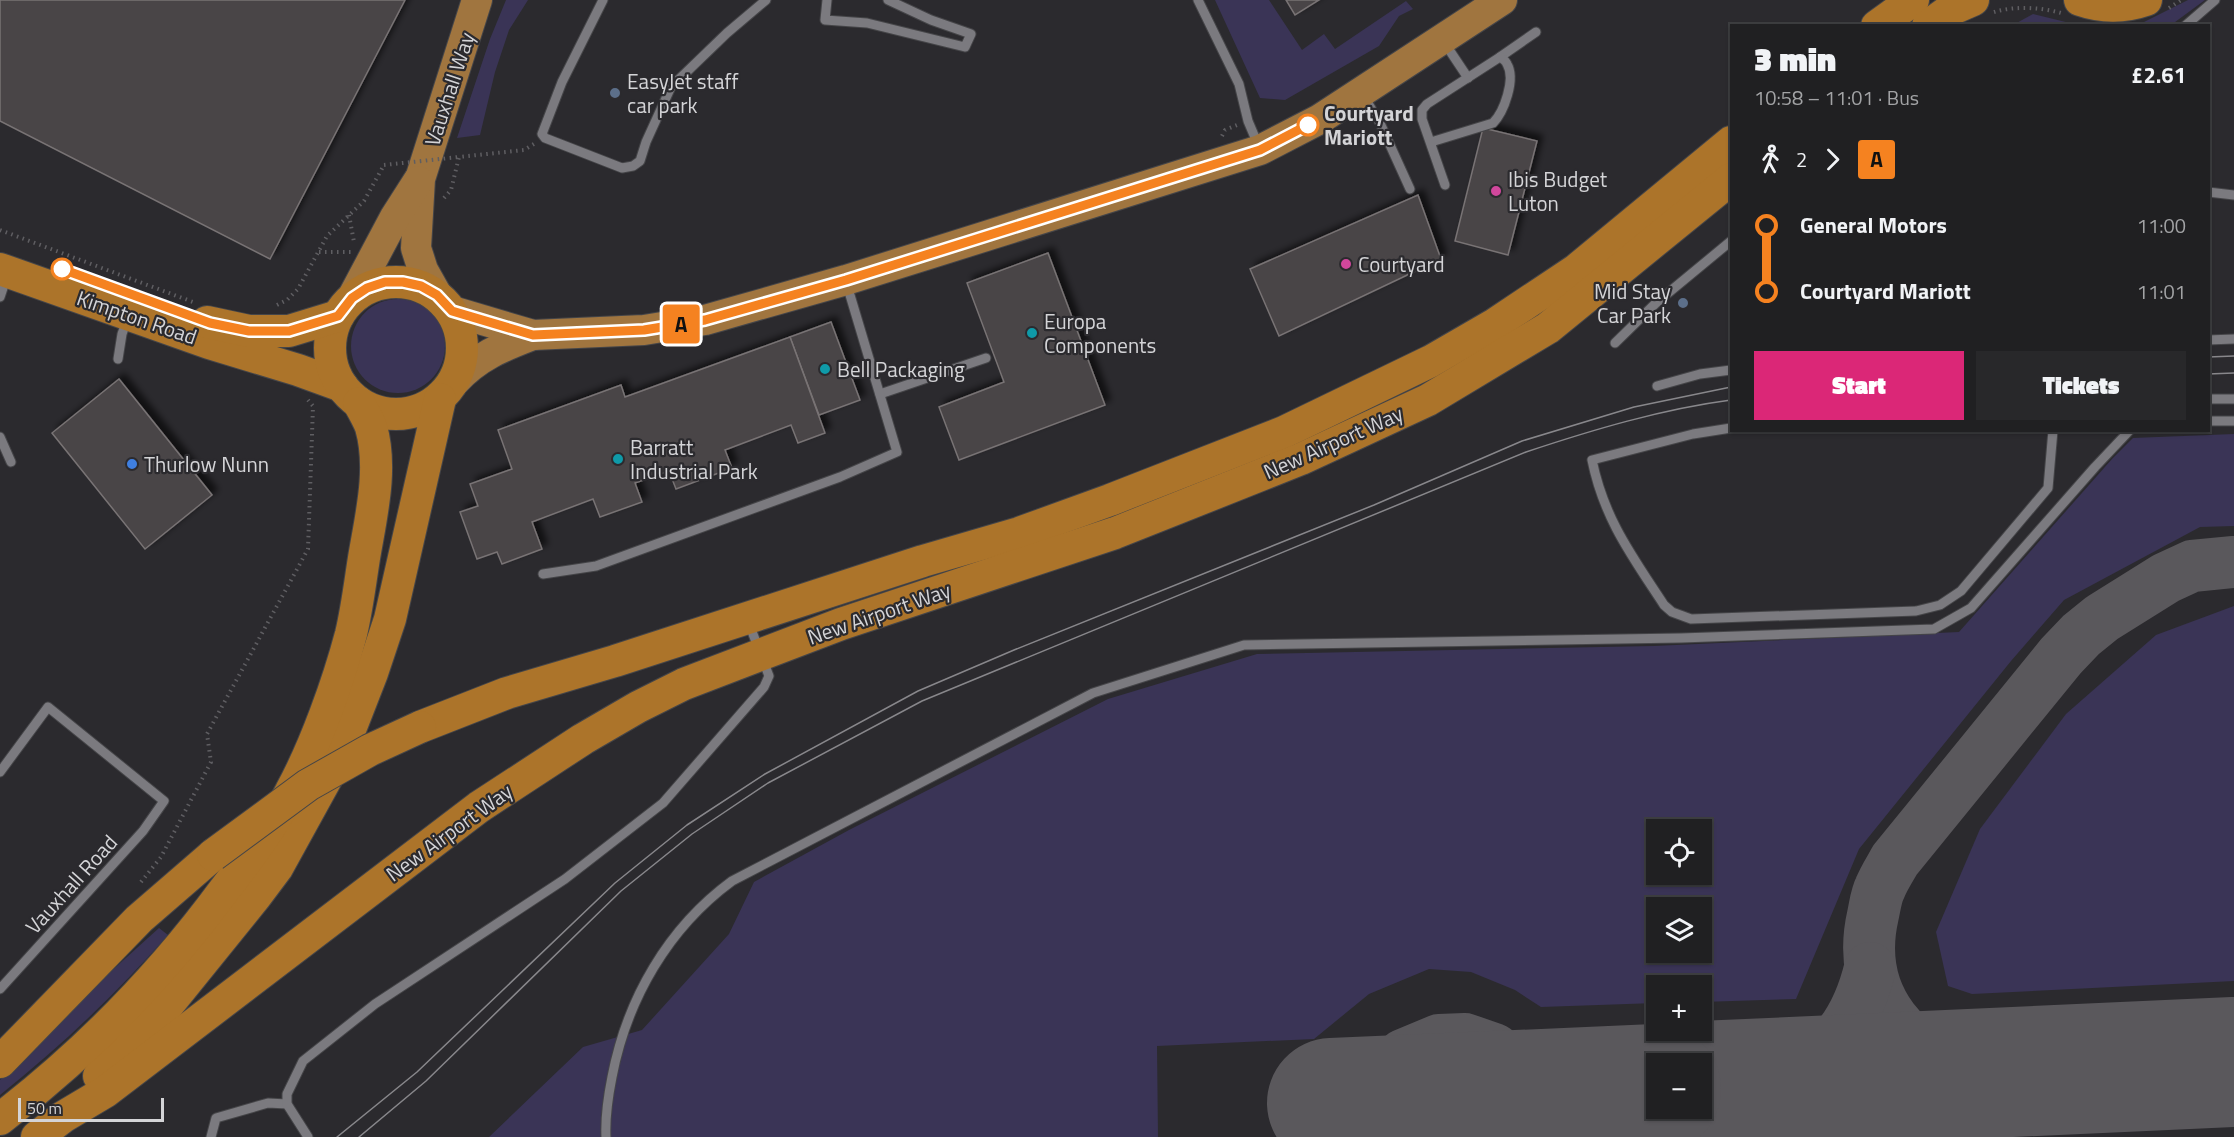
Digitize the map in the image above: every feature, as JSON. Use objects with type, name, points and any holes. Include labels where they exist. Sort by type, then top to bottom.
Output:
[{"type":"highway","points":[[1879,24],[1913,0]]},
{"type":"highway","points":[[1931,24],[1950,10],[1972,0]]},
{"type":"highway","points":[[2080,0],[2093,5],[2113,7],[2146,0]]},
{"type":"highway","name":"New Airport Way","points":[[0,1062],[139,919],[213,855],[308,785],[370,750],[420,727],[507,693],[1018,533],[1110,500],[1284,432],[1431,361],[1495,324],[1576,270],[1730,143]]},
{"type":"highway","name":"New Airport Way","points":[[37,1137],[63,1117],[105,1092],[479,807],[564,751],[638,707],[684,684],[841,624],[1115,533],[1301,459],[1428,400],[1548,328],[1730,180]]},
{"type":"highway","name":"Kimpton Road","points":[[2,271],[249,331],[289,331],[345,307]]},
{"type":"highway","name":"Kimpton Road","points":[[2,271],[129,315],[243,360],[350,395]]},
{"type":"highway","points":[[0,1119],[43,1086],[95,1040],[145,987],[200,924],[247,860],[291,791],[335,685],[351,633],[376,474],[373,434],[370,425],[333,370],[330,352],[331,333],[345,307],[367,288],[385,282],[403,282],[421,286],[444,303],[460,328],[463,346],[461,363],[447,390],[421,410],[400,415],[378,412],[350,395]]},
{"type":"highway","name":"New Airport Way","points":[[63,1117],[94,1081],[159,1016],[256,896],[277,868],[342,750],[390,619],[447,390]]},
{"type":"main road","name":"Vauxhall Way","points":[[444,303],[423,270],[416,248],[420,179],[477,0]]},
{"type":"main road","points":[[447,390],[470,365],[495,350],[533,335],[644,330],[705,320],[846,280],[1260,150],[1320,120],[1502,0]]},
{"type":"main road","name":"Vauxhall Way","points":[[345,307],[395,217],[420,179]]},
{"type":"main road","points":[[444,303],[533,335]]},
{"type":"lane","points":[[603,0],[562,82],[542,134],[545,138],[622,168],[633,166],[640,161],[646,142],[671,87],[727,33],[766,0]]},
{"type":"lane","points":[[827,0],[825,20],[867,23],[965,47],[971,34],[931,20],[888,0]]},
{"type":"lane","points":[[1198,0],[1239,84],[1248,121],[1260,150]]},
{"type":"lane","points":[[2187,24],[2215,0]]},
{"type":"lane","points":[[1446,185],[1422,118],[1422,110],[1427,104],[1536,32]]},
{"type":"lane","points":[[1443,40],[1468,78]]},
{"type":"lane","points":[[1431,142],[1493,123],[1498,118],[1508,92],[1509,81],[1508,64],[1500,57]]},
{"type":"lane","points":[[1362,93],[1380,123],[1410,189]]},
{"type":"lane","points":[[2210,192],[2234,195]]},
{"type":"lane","points":[[1615,344],[1656,303],[1730,242]]},
{"type":"lane","points":[[543,574],[596,566],[840,477],[897,452],[846,280]]},
{"type":"lane","points":[[118,358],[122,334],[129,315]]},
{"type":"lane","points":[[2210,340],[2234,339]]},
{"type":"lane","points":[[879,394],[986,358]]},
{"type":"lane","points":[[1656,386],[1700,374],[1730,370]]},
{"type":"lane","points":[[2210,399],[2234,399]]},
{"type":"lane","points":[[2210,421],[2234,421]]},
{"type":"lane","points":[[1730,428],[1693,434],[1592,460],[1604,505],[1624,545],[1664,605],[1672,612],[1690,620],[1916,611],[1941,605],[1961,591],[2048,488],[2053,432]]},
{"type":"lane","points":[[606,1137],[606,1111],[615,1062],[639,994],[669,942],[719,891],[732,881],[1093,693],[1244,645],[1670,638],[1934,628],[1971,608],[2128,432]]},
{"type":"lane","points":[[0,437],[11,462]]},
{"type":"lane","points":[[308,1137],[286,1104],[287,1094],[303,1061],[375,1004],[564,879],[663,803],[764,687],[769,676],[747,618]]},
{"type":"lane","name":"Vauxhall Road","points":[[0,772],[48,707],[164,801],[143,831],[0,989]]},
{"type":"lane","points":[[211,1137],[216,1118],[268,1103],[286,1104]]},
{"type":"path","points":[[271,308],[287,300],[298,289],[327,236],[364,201],[384,165],[524,150],[545,138]]},
{"type":"path","points":[[451,190],[459,157]]},
{"type":"path","points":[[319,252],[356,252],[349,215]]},
{"type":"path","points":[[0,230],[202,305]]},
{"type":"path","points":[[140,883],[161,857],[211,762],[207,734],[308,549],[314,406]]},
{"type":"shaded area","points":[[506,0],[528,0],[509,30],[495,72],[480,135],[457,138],[490,39]]},
{"type":"shaded area","points":[[1215,0],[1269,0],[1302,50],[1324,34],[1335,49],[1406,1],[1413,9],[1399,16],[1379,46],[1285,100],[1260,98]]},
{"type":"shaded area","points":[[2188,0],[2205,0],[2172,24],[2140,24]]},
{"type":"shaded area","points":[[2033,14],[2074,24],[2015,24]]},
{"type":"shaded area","points":[[398,299],[416,303],[431,313],[441,328],[445,346],[441,364],[431,379],[416,389],[398,393],[380,389],[365,379],[355,364],[351,346],[355,328],[365,313],[380,303]]},
{"type":"shaded area","points":[[2234,434],[2234,526],[2200,527],[2064,600],[2011,661],[1859,849],[1796,999],[1712,1002],[1712,975],[1646,975],[1646,1003],[1541,1007],[1515,990],[1471,972],[1429,969],[1369,994],[1314,1039],[1157,1046],[1158,1137],[489,1137],[583,1047],[642,1030],[729,934],[754,882],[849,830],[1108,699],[1257,654],[1654,646],[1959,632],[2133,438]]},
{"type":"shaded area","points":[[2234,606],[2234,981],[1972,994],[1948,986],[1936,932],[1980,829],[2066,714],[2156,635]]},
{"type":"shaded area","points":[[159,928],[168,935],[128,978],[45,1058],[0,1095],[0,1080],[95,986]]},
{"type":"building","points":[[0,0],[405,0],[270,259],[0,121]]},
{"type":"building","points":[[1286,0],[1319,0],[1295,15]]},
{"type":"building","name":"Ibis Budget Luton","points":[[1483,128],[1537,141],[1508,255],[1455,241]]},
{"type":"building","name":"Courtyard","points":[[1418,195],[1441,259],[1279,336],[1250,269]]},
{"type":"building","name":"Europa Components","points":[[1048,253],[1105,405],[959,460],[939,407],[1004,382],[967,283]]},
{"type":"building","name":"Bell Packaging","points":[[831,322],[860,400],[819,415],[790,337]]},
{"type":"building","name":"Barratt Industrial Park","points":[[790,337],[825,433],[798,443],[791,425],[725,450],[732,468],[676,489],[669,471],[635,483],[642,502],[600,517],[593,499],[532,522],[542,549],[502,564],[497,552],[477,559],[460,512],[478,506],[470,484],[512,469],[498,430],[621,385],[625,397]]},
{"type":"building","name":"Thurlow Nunn","points":[[119,379],[212,495],[145,549],[52,433]]},
{"type":"taxiway","points":[[1986,1073],[1932,1054],[1911,1038],[1893,1019],[1880,997],[1872,972],[1869,945],[1876,901],[1883,881],[1895,860],[2061,656],[2081,635],[2102,618],[2166,578],[2192,566],[2234,562]]},
{"type":"taxiway","points":[[1770,1083],[1807,1065],[1836,1040],[1856,1008],[1870,968]]},
{"type":"taxiway","points":[[1397,1137],[1379,1123],[1369,1102],[1382,1075],[1403,1055],[1439,1040],[1465,1039],[1494,1049],[1524,1074],[1534,1094],[1527,1122],[1512,1137]]},
{"type":"runway","points":[[1712,1086],[2234,1062]]},
{"type":"runway","points":[[1332,1103],[1646,1089]]},
{"type":"tram line","points":[[2210,357],[2234,356]]},
{"type":"tram line","points":[[2210,374],[2234,373]]},
{"type":"tram line","points":[[337,1137],[417,1072],[615,883],[687,825],[765,774],[918,691],[1374,505],[1522,441],[1634,407],[1730,387]]},
{"type":"tram line","points":[[359,1137],[426,1081],[621,891],[692,834],[768,783],[922,701],[1526,452],[1627,421],[1730,400]]},
{"type":"bus line","name":"A","points":[[62,269],[210,323],[249,331],[289,331],[338,316],[352,298],[367,288],[385,282],[403,282],[421,286],[437,295],[452,311],[533,335],[644,330],[705,320],[864,274],[1260,150],[1308,125]]},
{"type":"place","name":"EasyJet staff car park","points":[[615,93]]},
{"type":"place","name":"Courtyard Mariott","points":[[1308,125]]},
{"type":"place","name":"Ibis Budget Luton","points":[[1496,191]]},
{"type":"place","name":"Courtyard","points":[[1346,264]]},
{"type":"place","name":"Mid Stay Car Park","points":[[1683,303]]},
{"type":"place","name":"Europa Components","points":[[1032,333]]},
{"type":"place","name":"Bell Packaging","points":[[825,369]]},
{"type":"place","name":"Barratt Industrial Park","points":[[618,459]]},
{"type":"place","name":"Thurlow Nunn","points":[[132,464]]}]
